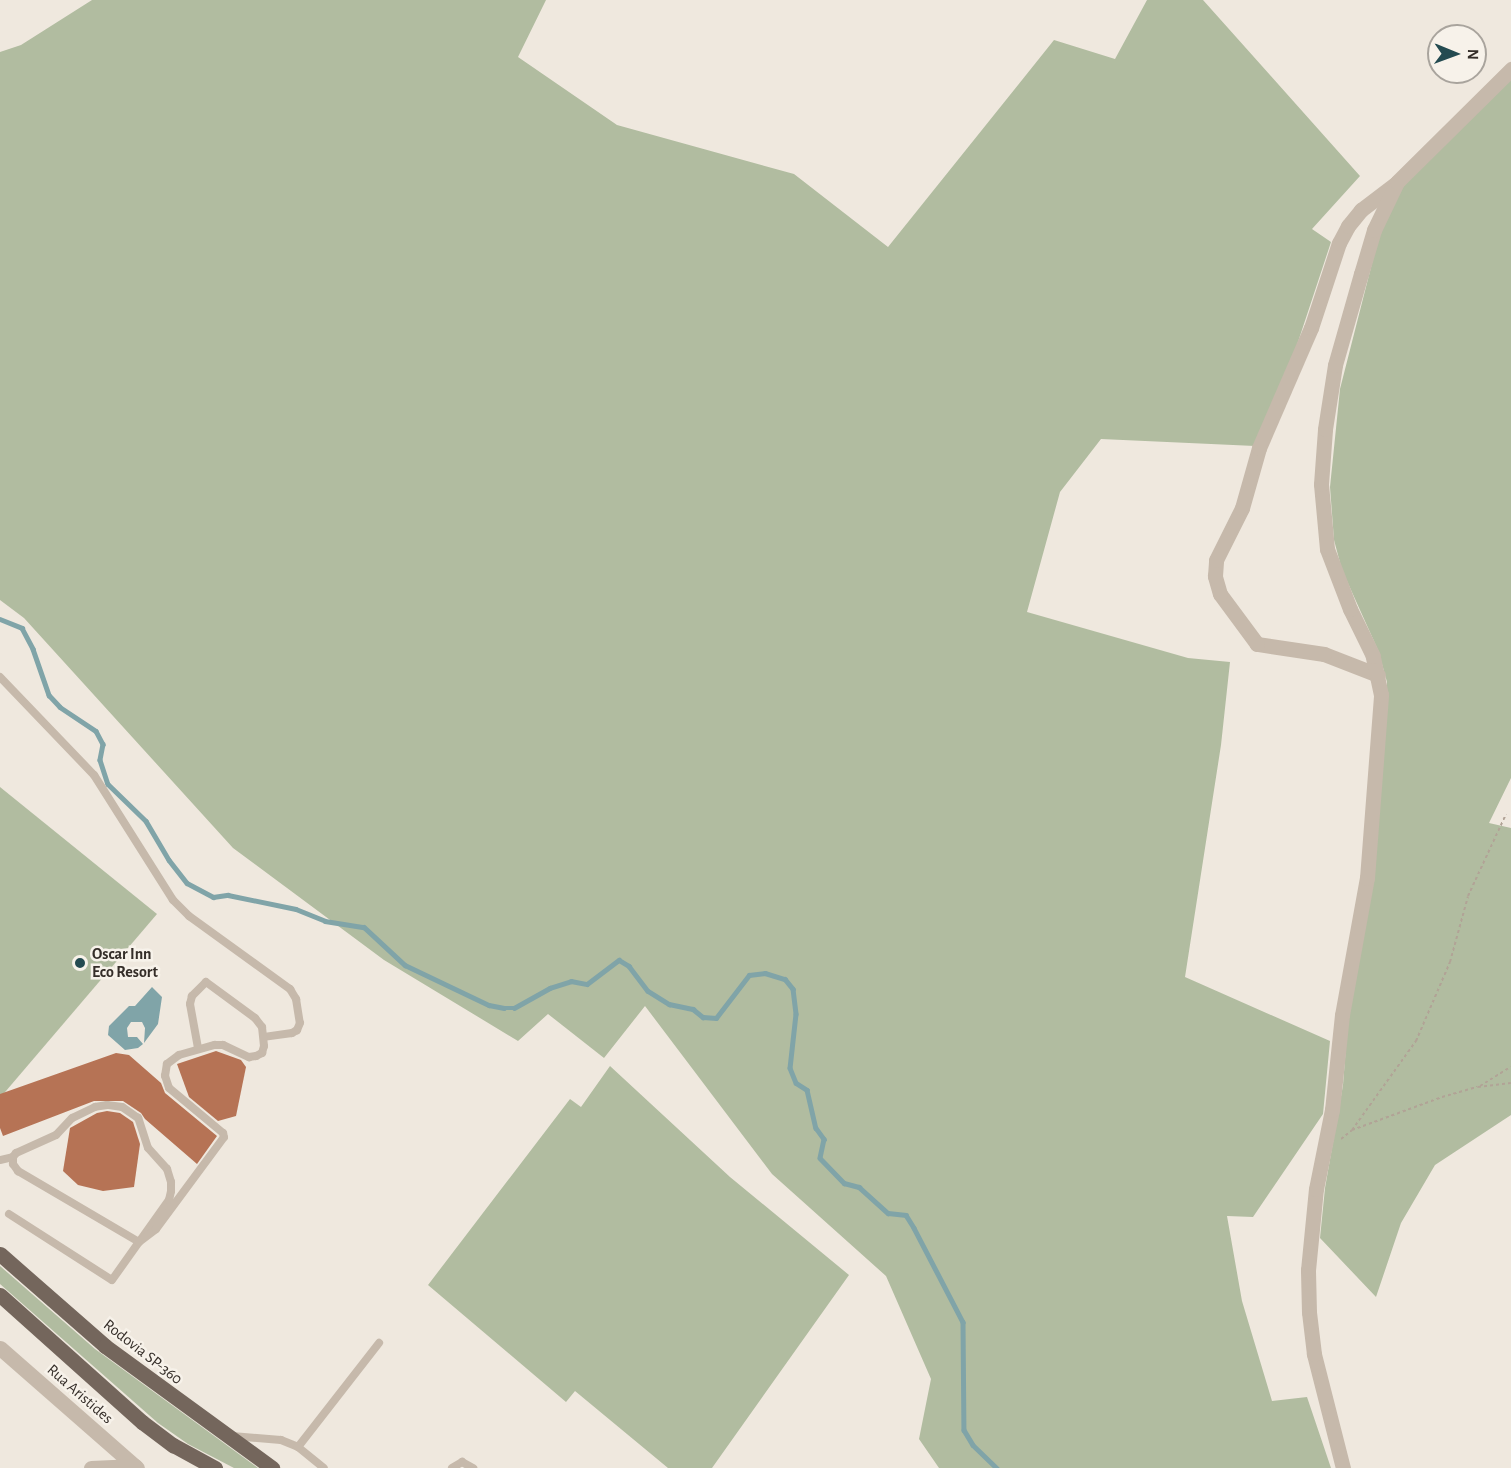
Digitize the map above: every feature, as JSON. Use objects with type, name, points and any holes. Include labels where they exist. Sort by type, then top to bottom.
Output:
[{"type":"main road","name":"Rodovia SP-360","points":[[0,1254],[105,1347],[272,1468]]},
{"type":"main road","points":[[0,1295],[142,1422],[173,1445],[215,1468]]},
{"type":"street","points":[[1378,675],[1324,654],[1257,644],[1220,594],[1215,576],[1216,560],[1242,508],[1259,448],[1311,328],[1339,243],[1348,226],[1361,210],[1397,182],[1511,69]]},
{"type":"street","points":[[1343,1468],[1314,1354],[1309,1311],[1311,1233],[1332,1110],[1342,1015],[1367,878],[1381,695],[1373,656],[1330,562],[1325,536],[1322,484],[1325,429],[1335,365],[1374,230],[1397,182]]},
{"type":"street","name":"Rua Aristides","points":[[0,1348],[136,1467]]},
{"type":"street","points":[[91,1468],[136,1467]]},
{"type":"lane","points":[[0,677],[94,775],[173,900],[189,915],[290,989],[296,999],[300,1023],[297,1030],[292,1034],[264,1037]]},
{"type":"lane","points":[[140,1242],[156,1229],[224,1137],[223,1133],[169,1088],[165,1071],[170,1060],[198,1048],[223,1045],[249,1057],[256,1056],[262,1053],[264,1037],[262,1027],[255,1018],[206,982],[192,996],[190,1004],[198,1048]]},
{"type":"lane","points":[[0,1160],[56,1135],[72,1118],[95,1107],[107,1105],[127,1109],[138,1118],[148,1148],[167,1169],[171,1182],[169,1200],[112,1280],[9,1214]]},
{"type":"lane","points":[[13,1156],[13,1164],[18,1171],[140,1242]]},
{"type":"lane","points":[[298,1447],[379,1343]]},
{"type":"lane","points":[[224,1435],[280,1440],[298,1447],[324,1468]]},
{"type":"lane","points":[[452,1468],[462,1462],[473,1468]]},
{"type":"path","points":[[1324,1152],[1352,1130],[1416,1041],[1450,962],[1468,896],[1506,814]]},
{"type":"path","points":[[1478,1087],[1511,1067]]},
{"type":"path","points":[[1352,1130],[1442,1097],[1478,1087],[1511,1083]]},
{"type":"green space","points":[[92,0],[546,0],[518,57],[617,125],[794,174],[888,247],[1054,40],[1115,59],[1147,0],[1203,0],[1360,176],[1312,229],[1331,242],[1297,345],[1255,446],[1101,439],[1060,492],[1027,612],[1188,658],[1230,662],[1221,745],[1185,977],[1330,1041],[1323,1114],[1253,1217],[1227,1216],[1242,1301],[1272,1401],[1307,1397],[1331,1468],[939,1468],[919,1439],[931,1379],[886,1276],[772,1174],[645,1006],[604,1058],[548,1014],[518,1041],[384,960],[233,848],[24,618],[0,600],[0,52],[21,45]]},
{"type":"green space","points":[[1511,79],[1511,778],[1489,823],[1511,828],[1511,1115],[1435,1165],[1401,1223],[1376,1297],[1320,1238],[1325,1188],[1343,1085],[1350,994],[1375,869],[1387,682],[1378,650],[1342,570],[1334,540],[1330,487],[1340,389],[1380,232],[1403,186]]},
{"type":"green space","points":[[0,787],[157,914],[0,1098]]},
{"type":"green space","points":[[610,1066],[730,1177],[849,1275],[712,1468],[668,1468],[575,1391],[566,1402],[428,1285],[570,1099],[581,1107]]},
{"type":"green space","points":[[0,1266],[95,1349],[258,1468],[234,1468],[188,1444],[158,1423],[0,1284]]},
{"type":"water","points":[[152,987],[162,997],[158,1024],[144,1043],[145,1028],[142,1022],[131,1022],[127,1028],[128,1037],[137,1037],[143,1044],[138,1048],[125,1050],[108,1035],[109,1026],[129,1006],[135,1006]]},
{"type":"building","points":[[216,1051],[241,1060],[246,1067],[236,1116],[218,1121],[189,1097],[177,1064]]},
{"type":"building","points":[[116,1053],[129,1055],[161,1083],[165,1093],[217,1136],[197,1164],[141,1113],[123,1101],[94,1101],[3,1136],[0,1128],[0,1094]]},
{"type":"building","points":[[107,1111],[120,1113],[133,1122],[140,1144],[134,1187],[103,1191],[78,1185],[63,1171],[70,1128],[97,1113]]},
{"type":"waterway","points":[[0,619],[22,628],[33,649],[49,695],[60,707],[96,731],[103,744],[100,760],[108,784],[146,821],[169,860],[187,883],[213,897],[228,895],[296,909],[325,921],[364,927],[405,965],[489,1005],[504,1008],[514,1008],[550,988],[571,981],[587,984],[619,960],[629,966],[648,991],[669,1004],[693,1009],[703,1017],[716,1018],[749,975],[765,973],[785,979],[793,989],[796,1014],[790,1068],[796,1083],[807,1090],[816,1128],[824,1139],[820,1158],[844,1183],[859,1187],[888,1213],[906,1215],[914,1228],[963,1322],[964,1430],[973,1445],[997,1468]]},
{"type":"place","name":"Oscar Inn Eco Resort","points":[[80,963]]}]
